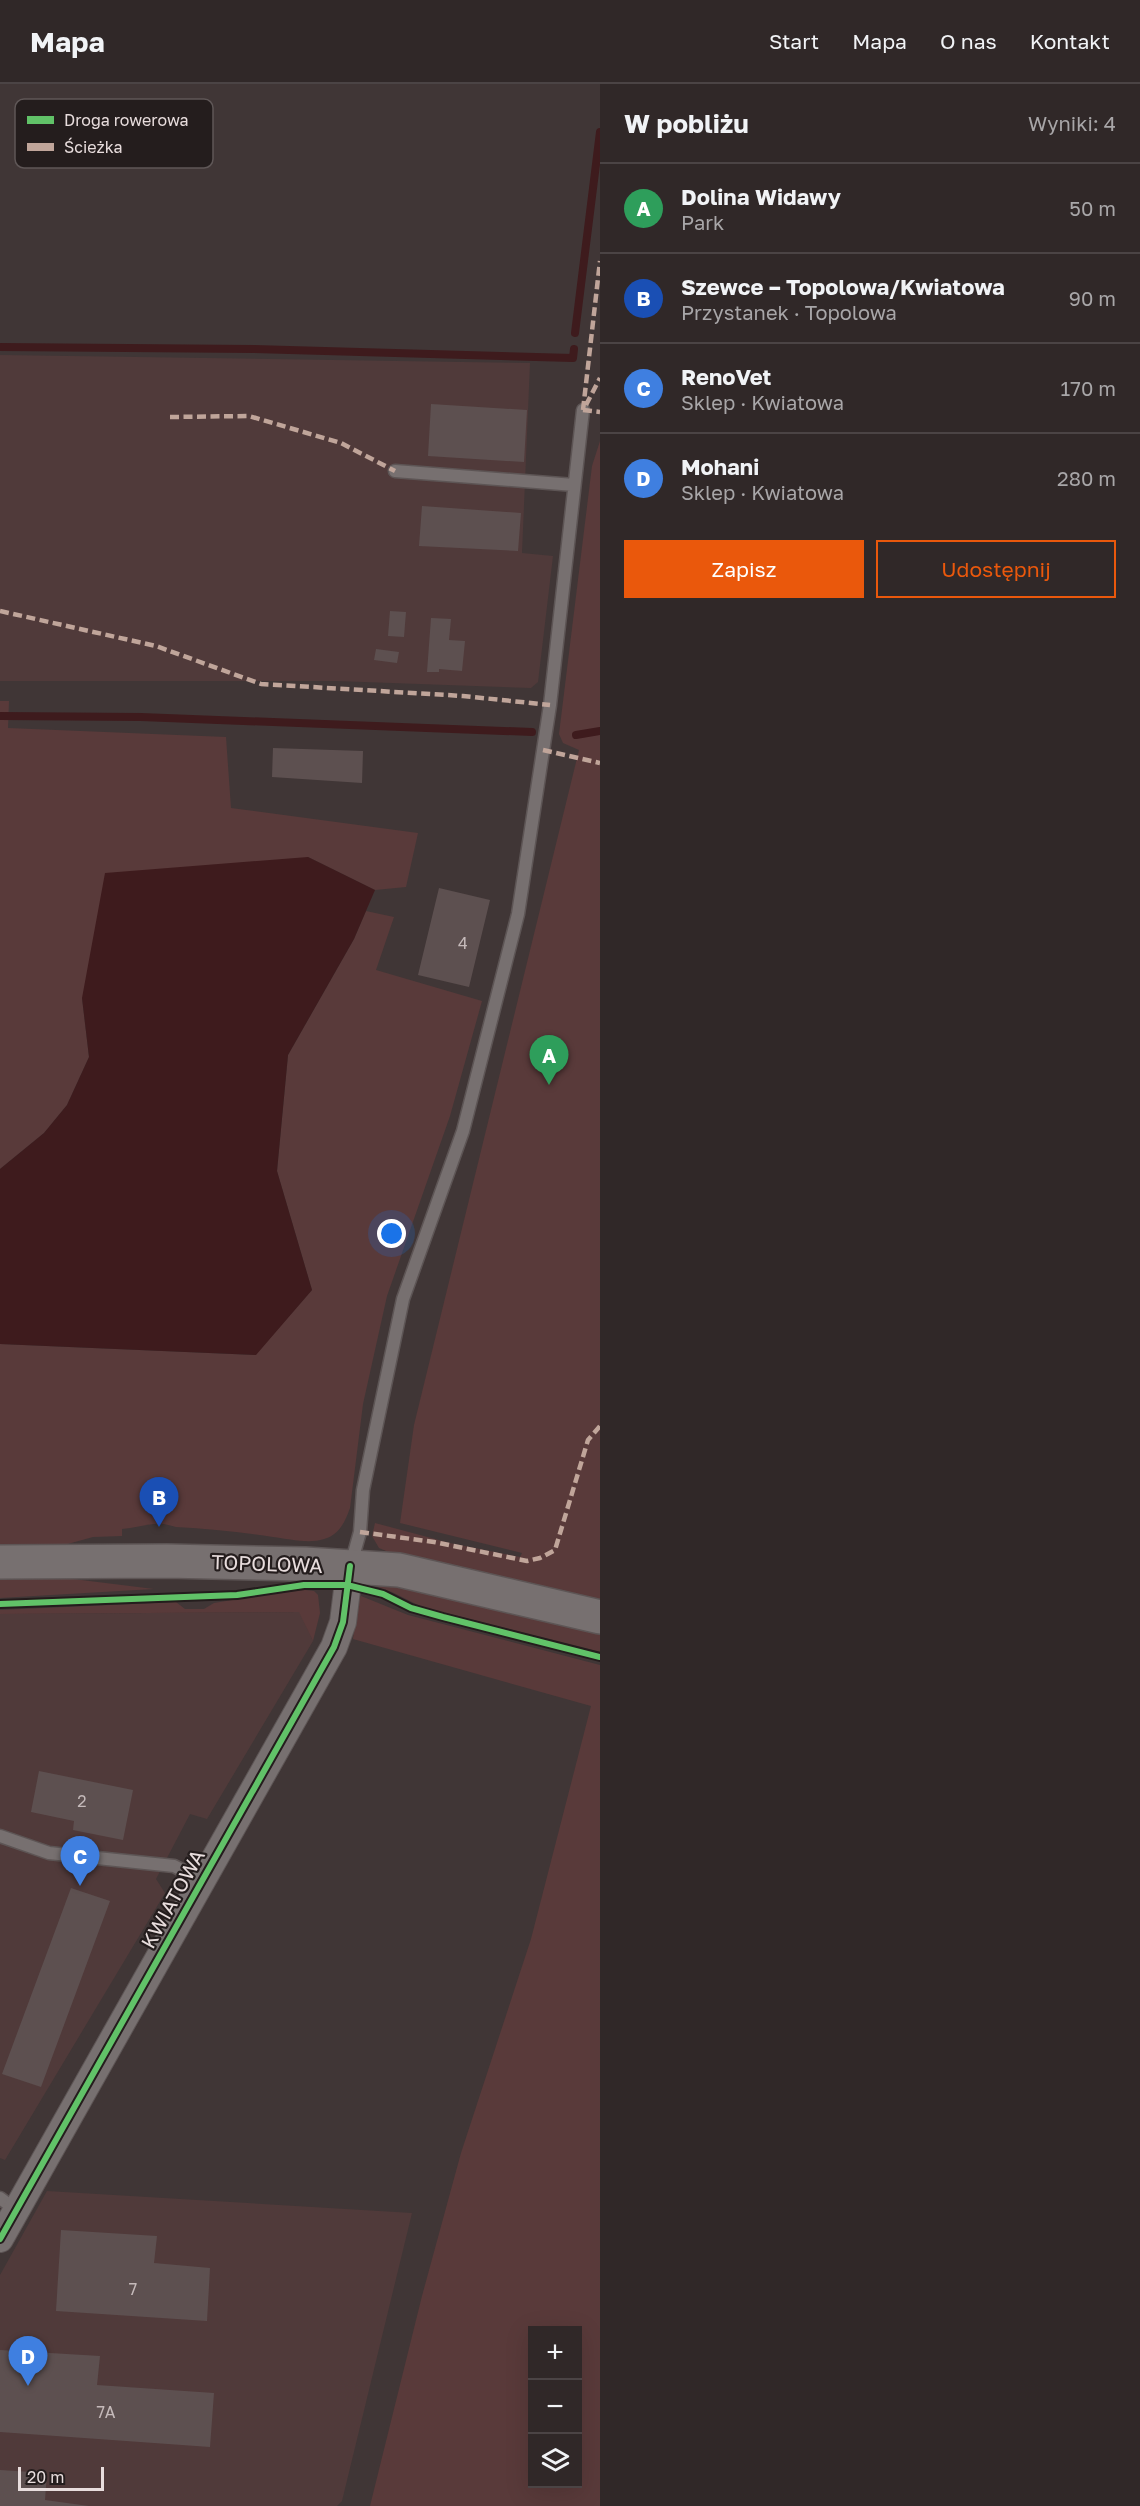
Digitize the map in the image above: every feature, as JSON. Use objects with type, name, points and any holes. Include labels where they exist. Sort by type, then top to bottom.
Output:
[{"type":"main road","name":"TOPOLOWA","points":[[0,1562],[178,1561],[350,1566],[399,1570],[600,1617]]},
{"type":"street","name":"KWIATOWA","points":[[0,2239],[8,2204],[203,1881],[334,1647],[343,1622],[350,1566]]},
{"type":"lane","points":[[350,1566],[360,1532],[363,1490],[404,1299],[463,1131],[518,914],[550,705],[583,410]]},
{"type":"lane","points":[[395,471],[574,485]]},
{"type":"lane","points":[[0,1836],[49,1854],[174,1866],[203,1881]]},
{"type":"shaded area","points":[[0,355],[530,363],[522,553],[553,556],[538,682],[531,688],[336,681],[0,681]]},
{"type":"shaded area","points":[[600,441],[600,1603],[400,1557],[379,1548],[372,1536],[375,1523],[450,1543],[520,1557],[522,1553],[400,1523],[414,1425],[579,750],[563,743],[559,734],[592,466]]},
{"type":"shaded area","points":[[0,701],[9,701],[8,728],[226,737],[231,808],[418,833],[406,887],[375,890],[308,857],[82,998],[89,1057],[67,1105],[44,1133],[0,1169]]},
{"type":"shaded area","points":[[308,857],[375,890],[354,939],[288,1055],[277,1171],[312,1290],[256,1355],[0,1344],[0,1169],[44,1133],[67,1105],[89,1057],[82,998],[105,873]]},
{"type":"shaded area","points":[[366,911],[394,917],[376,970],[482,1001],[450,1116],[387,1296],[363,1404],[350,1508],[344,1523],[329,1537],[312,1541],[158,1524],[122,1529],[122,1536],[93,1537],[53,1548],[0,1548],[0,1344],[255,1355],[312,1290],[277,1171],[288,1055],[354,939]]},
{"type":"shaded area","points":[[49,1576],[154,1589],[0,1598],[0,1577]]},
{"type":"shaded area","points":[[373,1583],[539,1615],[600,1631],[600,1652],[422,1607],[372,1585]]},
{"type":"shaded area","points":[[305,1590],[314,1591],[318,1595],[320,1613],[313,1641],[299,1612],[0,1614],[0,1610],[176,1602],[185,1609],[204,1609],[214,1603]]},
{"type":"shaded area","points":[[361,1596],[408,1615],[600,1665],[600,2506],[370,2506],[422,2296],[461,2153],[531,1939],[591,1706],[353,1639],[357,1604]]},
{"type":"shaded area","points":[[300,1612],[313,1641],[207,1819],[190,1814],[156,1879],[165,1893],[5,2160],[0,2158],[0,1614]]},
{"type":"shaded area","points":[[47,2191],[412,2213],[342,2501],[337,2506],[0,2506],[0,2275]]},
{"type":"building","points":[[431,404],[527,410],[524,462],[428,456]]},
{"type":"building","points":[[422,506],[521,513],[518,551],[419,546]]},
{"type":"building","points":[[390,611],[406,612],[404,637],[388,636]]},
{"type":"building","points":[[431,618],[451,619],[449,640],[465,641],[462,671],[439,669],[439,672],[427,672]]},
{"type":"building","points":[[376,649],[399,652],[397,663],[374,660]]},
{"type":"building","points":[[273,748],[363,751],[362,783],[272,777]]},
{"type":"building","points":[[439,888],[490,900],[469,987],[418,975]]},
{"type":"building","points":[[39,1771],[133,1790],[123,1840],[73,1830],[74,1821],[31,1812]]},
{"type":"building","points":[[71,1888],[110,1901],[41,2087],[2,2074]]},
{"type":"building","points":[[61,2230],[157,2236],[154,2263],[210,2268],[207,2321],[56,2311]]},
{"type":"building","points":[[0,2350],[100,2356],[97,2385],[214,2393],[210,2447],[0,2432]]},
{"type":"building","points":[[0,2470],[47,2473],[45,2500],[89,2506],[0,2506]]},
{"type":"waterway","points":[[575,333],[600,132]]},
{"type":"waterway","points":[[0,347],[253,349],[573,358],[574,349]]},
{"type":"waterway","points":[[0,716],[141,717],[532,732]]},
{"type":"waterway","points":[[576,735],[600,731]]},
{"type":"marked path","points":[[583,410],[600,261]]},
{"type":"marked path","points":[[586,405],[600,378]]},
{"type":"marked path","points":[[583,410],[600,412]]},
{"type":"marked path","points":[[170,417],[249,416],[341,443],[395,471]]},
{"type":"marked path","points":[[0,611],[156,646],[261,684],[463,696],[550,705]]},
{"type":"marked path","points":[[543,750],[600,763]]},
{"type":"marked path","points":[[360,1532],[434,1542],[527,1561],[540,1558],[555,1550],[588,1440],[600,1426]]},
{"type":"cycle path","points":[[0,2239],[334,1647],[343,1622],[350,1566]]},
{"type":"cycle path","points":[[0,1604],[237,1595],[304,1585],[347,1585],[383,1594],[411,1608],[600,1657]]},
{"type":"place","name":"Dolina Widawy","points":[[549,1085]]},
{"type":"place","name":"Szewce – Topolowa/Kwiatowa","points":[[159,1527]]},
{"type":"place","name":"RenoVet","points":[[80,1886]]},
{"type":"place","name":"Mohani","points":[[28,2386]]}]
